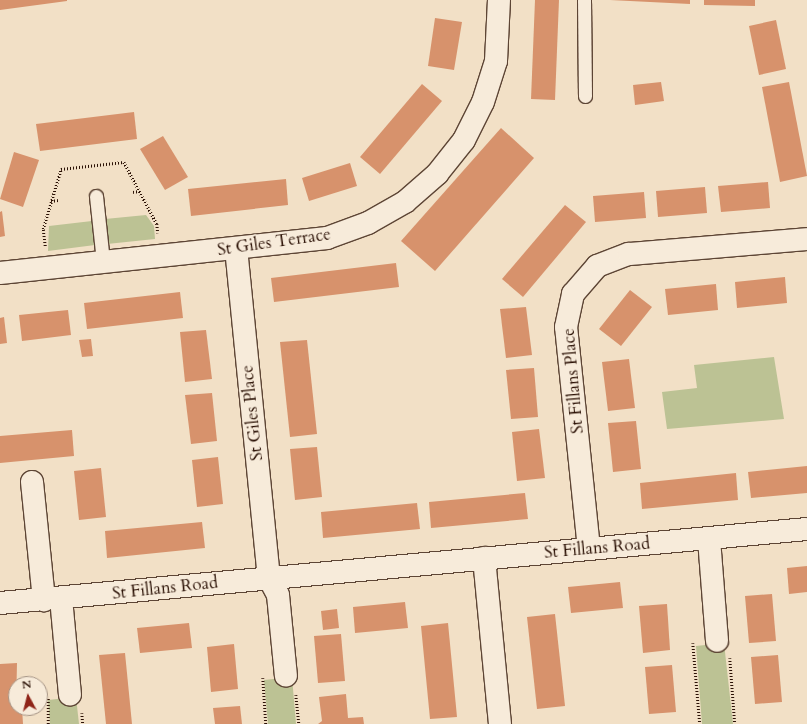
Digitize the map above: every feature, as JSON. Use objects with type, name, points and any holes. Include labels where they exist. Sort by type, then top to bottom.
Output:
[{"type":"street","name":"St Giles Terrace","points":[[0,274],[327,238],[368,223],[405,202],[437,174],[464,140],[484,102],[496,61],[499,0]]},
{"type":"street","name":"St Fillans Place","points":[[589,549],[566,327],[573,294],[597,266],[629,254],[807,239]]},
{"type":"street","name":"St Giles Place","points":[[236,248],[269,578]]},
{"type":"street","points":[[32,482],[70,695]]},
{"type":"street","name":"St Fillans Road","points":[[0,603],[807,529]]},
{"type":"street","points":[[709,539],[717,641]]},
{"type":"street","points":[[484,558],[500,724]]},
{"type":"street","points":[[269,578],[278,595],[286,676]]},
{"type":"lane","points":[[584,0],[586,96]]},
{"type":"lane","points":[[96,196],[103,262]]},
{"type":"path","points":[[133,192],[139,191]]},
{"type":"path","points":[[51,201],[58,200]]},
{"type":"path","points":[[700,724],[693,643],[728,640],[735,724]]},
{"type":"green space","points":[[146,215],[154,226],[155,239],[107,244],[105,219]]},
{"type":"green space","points":[[92,221],[95,245],[48,251],[49,226]]},
{"type":"green space","points":[[774,357],[784,419],[667,429],[662,392],[697,388],[694,365]]},
{"type":"green space","points":[[724,643],[733,724],[702,724],[696,646]]},
{"type":"green space","points":[[292,677],[296,724],[268,724],[264,680]]},
{"type":"green space","points":[[76,697],[79,724],[50,724],[48,700]]},
{"type":"building","points":[[0,0],[67,0],[67,1],[0,10]]},
{"type":"building","points":[[535,0],[559,0],[555,100],[531,99]]},
{"type":"building","points":[[610,0],[690,0],[690,4]]},
{"type":"building","points":[[704,0],[755,0],[755,6],[704,5]]},
{"type":"building","points":[[435,18],[462,22],[454,70],[428,66]]},
{"type":"building","points":[[776,20],[786,69],[759,75],[749,26]]},
{"type":"building","points":[[661,82],[664,101],[635,105],[633,85]]},
{"type":"building","points":[[789,82],[807,176],[780,182],[762,87]]},
{"type":"building","points":[[422,84],[442,101],[380,174],[360,157]]},
{"type":"building","points":[[134,112],[137,139],[40,151],[36,124]]},
{"type":"building","points":[[501,128],[534,158],[435,271],[401,241]]},
{"type":"building","points":[[163,136],[188,177],[165,190],[140,149]]},
{"type":"building","points":[[14,152],[39,160],[23,207],[0,199]]},
{"type":"building","points":[[350,163],[357,186],[309,201],[302,178]]},
{"type":"building","points":[[286,179],[288,205],[191,216],[188,189]]},
{"type":"building","points":[[768,182],[770,208],[721,212],[718,186]]},
{"type":"building","points":[[705,187],[707,213],[658,217],[656,191]]},
{"type":"building","points":[[644,192],[646,218],[595,222],[593,196]]},
{"type":"building","points":[[565,205],[586,222],[523,297],[502,279]]},
{"type":"building","points":[[2,211],[5,236],[0,237],[0,212]]},
{"type":"building","points":[[396,263],[399,287],[274,302],[271,278]]},
{"type":"building","points":[[785,277],[787,303],[737,308],[735,282]]},
{"type":"building","points":[[716,284],[718,310],[668,315],[665,289]]},
{"type":"building","points":[[630,290],[652,307],[621,346],[599,329]]},
{"type":"building","points":[[180,292],[183,318],[87,329],[84,303]]},
{"type":"building","points":[[526,307],[532,355],[506,358],[500,309]]},
{"type":"building","points":[[68,310],[71,335],[22,341],[19,315]]},
{"type":"building","points":[[4,317],[7,343],[0,344],[0,318]]},
{"type":"building","points":[[206,330],[212,379],[185,382],[180,332]]},
{"type":"building","points":[[91,339],[93,356],[82,357],[79,340]]},
{"type":"building","points":[[307,340],[317,434],[290,437],[280,342]]},
{"type":"building","points":[[629,359],[635,408],[608,411],[602,362]]},
{"type":"building","points":[[534,368],[538,417],[511,419],[506,370]]},
{"type":"building","points":[[212,393],[217,441],[191,444],[185,395]]},
{"type":"building","points":[[636,421],[641,469],[613,472],[608,423]]},
{"type":"building","points":[[539,429],[545,478],[517,481],[512,432]]},
{"type":"building","points":[[72,430],[74,456],[0,463],[0,436]]},
{"type":"building","points":[[317,447],[322,497],[295,500],[290,449]]},
{"type":"building","points":[[218,457],[223,504],[197,507],[192,460]]},
{"type":"building","points":[[807,466],[807,493],[751,498],[748,472]]},
{"type":"building","points":[[101,468],[106,517],[79,520],[74,471]]},
{"type":"building","points":[[736,473],[738,500],[642,509],[640,483]]},
{"type":"building","points":[[525,493],[528,519],[431,528],[429,502]]},
{"type":"building","points":[[417,503],[420,529],[323,538],[321,512]]},
{"type":"building","points":[[202,522],[205,548],[107,558],[105,531]]},
{"type":"building","points":[[807,566],[807,592],[789,594],[787,568]]},
{"type":"building","points":[[620,582],[623,608],[571,613],[568,587]]},
{"type":"building","points":[[772,594],[776,641],[749,643],[745,596]]},
{"type":"building","points":[[405,602],[408,628],[355,633],[353,607]]},
{"type":"building","points":[[667,604],[670,650],[643,653],[639,606]]},
{"type":"building","points":[[337,609],[339,628],[323,630],[321,611]]},
{"type":"building","points":[[555,614],[565,706],[537,709],[527,617]]},
{"type":"building","points":[[189,623],[192,648],[140,653],[137,628]]},
{"type":"building","points":[[448,623],[457,717],[430,719],[421,626]]},
{"type":"building","points":[[341,634],[345,681],[318,683],[314,636]]},
{"type":"building","points":[[234,644],[238,689],[211,692],[207,647]]},
{"type":"building","points":[[125,653],[132,724],[106,724],[99,655]]},
{"type":"building","points":[[778,655],[782,702],[755,704],[751,657]]},
{"type":"building","points":[[17,663],[17,676],[8,676],[8,716],[22,716],[23,724],[0,724],[0,664]]},
{"type":"building","points":[[672,665],[676,712],[649,714],[645,667]]},
{"type":"building","points":[[346,694],[348,718],[363,717],[364,724],[318,724],[322,721],[319,697]]},
{"type":"building","points":[[240,706],[242,724],[215,724],[213,708]]}]
